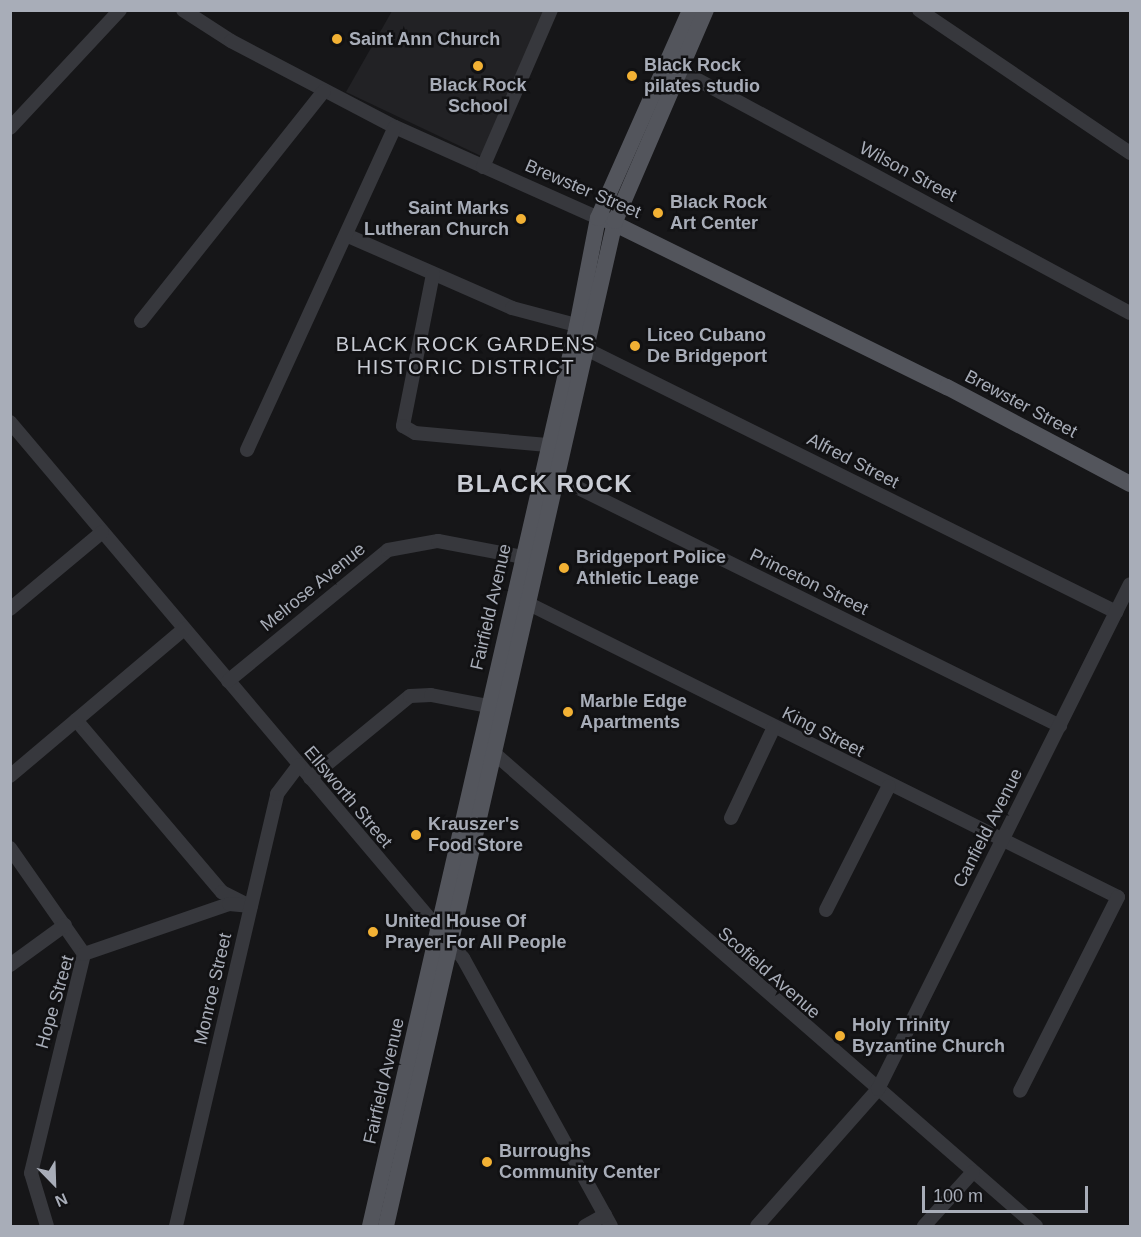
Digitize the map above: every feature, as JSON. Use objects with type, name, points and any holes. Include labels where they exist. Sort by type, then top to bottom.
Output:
[{"type":"main road","name":"Fairfield Avenue","points":[[386,1227],[433,989],[439,930],[478,750],[496,707],[581,336],[615,221],[694,13]]},
{"type":"main road","name":"Fairfield Avenue","points":[[581,336],[598,218],[674,67]]},
{"type":"main road","name":"Brewster Street","points":[[598,218],[615,221],[947,387],[1131,484]]},
{"type":"main road","name":"Fairfield Avenue","points":[[433,989],[452,943],[495,754],[496,707]]},
{"type":"main road","name":"Fairfield Avenue","points":[[370,1227],[422,1038]]},
{"type":"street","points":[[10,128],[120,10]]},
{"type":"street","name":"Brewster Street","points":[[183,10],[324,91],[395,127],[598,218]]},
{"type":"street","points":[[483,167],[551,10]]},
{"type":"street","points":[[919,10],[1131,153]]},
{"type":"street","name":"Wilson Street","points":[[674,67],[1131,313]]},
{"type":"street","points":[[141,321],[324,91]]},
{"type":"street","points":[[247,450],[395,127]]},
{"type":"street","name":"Alfred Street","points":[[346,235],[581,336],[1116,612]]},
{"type":"street","points":[[433,274],[403,426],[415,433],[556,446]]},
{"type":"street","name":"Ellsworth Street","points":[[10,422],[452,943],[608,1221]]},
{"type":"street","name":"Princeton Street","points":[[549,474],[1059,726]]},
{"type":"street","points":[[10,609],[102,532]]},
{"type":"street","name":"Melrose Avenue","points":[[228,681],[388,550],[438,541],[530,559]]},
{"type":"street","name":"Canfield Avenue","points":[[757,1227],[878,1089],[1131,584]]},
{"type":"street","name":"King Street","points":[[521,600],[889,786],[1003,839],[1118,897],[1020,1091]]},
{"type":"street","points":[[10,776],[184,629]]},
{"type":"street","points":[[310,778],[410,696],[431,695],[496,707]]},
{"type":"street","points":[[76,720],[222,892],[251,906]]},
{"type":"street","points":[[731,818],[774,727]]},
{"type":"street","name":"Scofield Avenue","points":[[478,750],[495,754],[1036,1227]]},
{"type":"street","name":"Monroe Street","points":[[176,1227],[277,794],[299,765]]},
{"type":"street","points":[[826,910],[889,786]]},
{"type":"street","points":[[10,848],[84,954]]},
{"type":"street","name":"Hope Street","points":[[47,1227],[31,1173],[84,954],[230,904],[251,906]]},
{"type":"street","points":[[10,965],[65,925]]},
{"type":"street","points":[[924,1227],[973,1173]]},
{"type":"street","points":[[585,1227],[608,1221]]},
{"type":"shaded area","name":"Black Rock School","points":[[392,11],[545,11],[481,156],[346,92]]},
{"type":"place","name":"Saint Ann Church","points":[[337,39]]},
{"type":"place","name":"Black Rock School","points":[[478,66]]},
{"type":"place","name":"Black Rock pilates studio","points":[[632,76]]},
{"type":"place","name":"Black Rock Art Center","points":[[658,213]]},
{"type":"place","name":"Saint Marks Lutheran Church","points":[[521,219]]},
{"type":"place","name":"Liceo Cubano De Bridgeport","points":[[635,346]]},
{"type":"place","name":"Bridgeport Police Athletic Leage","points":[[564,568]]},
{"type":"place","name":"Marble Edge Apartments","points":[[568,712]]},
{"type":"place","name":"Krauszer's Food Store","points":[[416,835]]},
{"type":"place","name":"United House Of Prayer For All People","points":[[373,932]]},
{"type":"place","name":"Holy Trinity Byzantine Church","points":[[840,1036]]},
{"type":"place","name":"Burroughs Community Center","points":[[487,1162]]},
{"type":"district","name":"BLACK ROCK GARDENS HISTORIC DISTRICT","points":[[466,356]]},
{"type":"district","name":"BLACK ROCK","points":[[545,484]]}]
